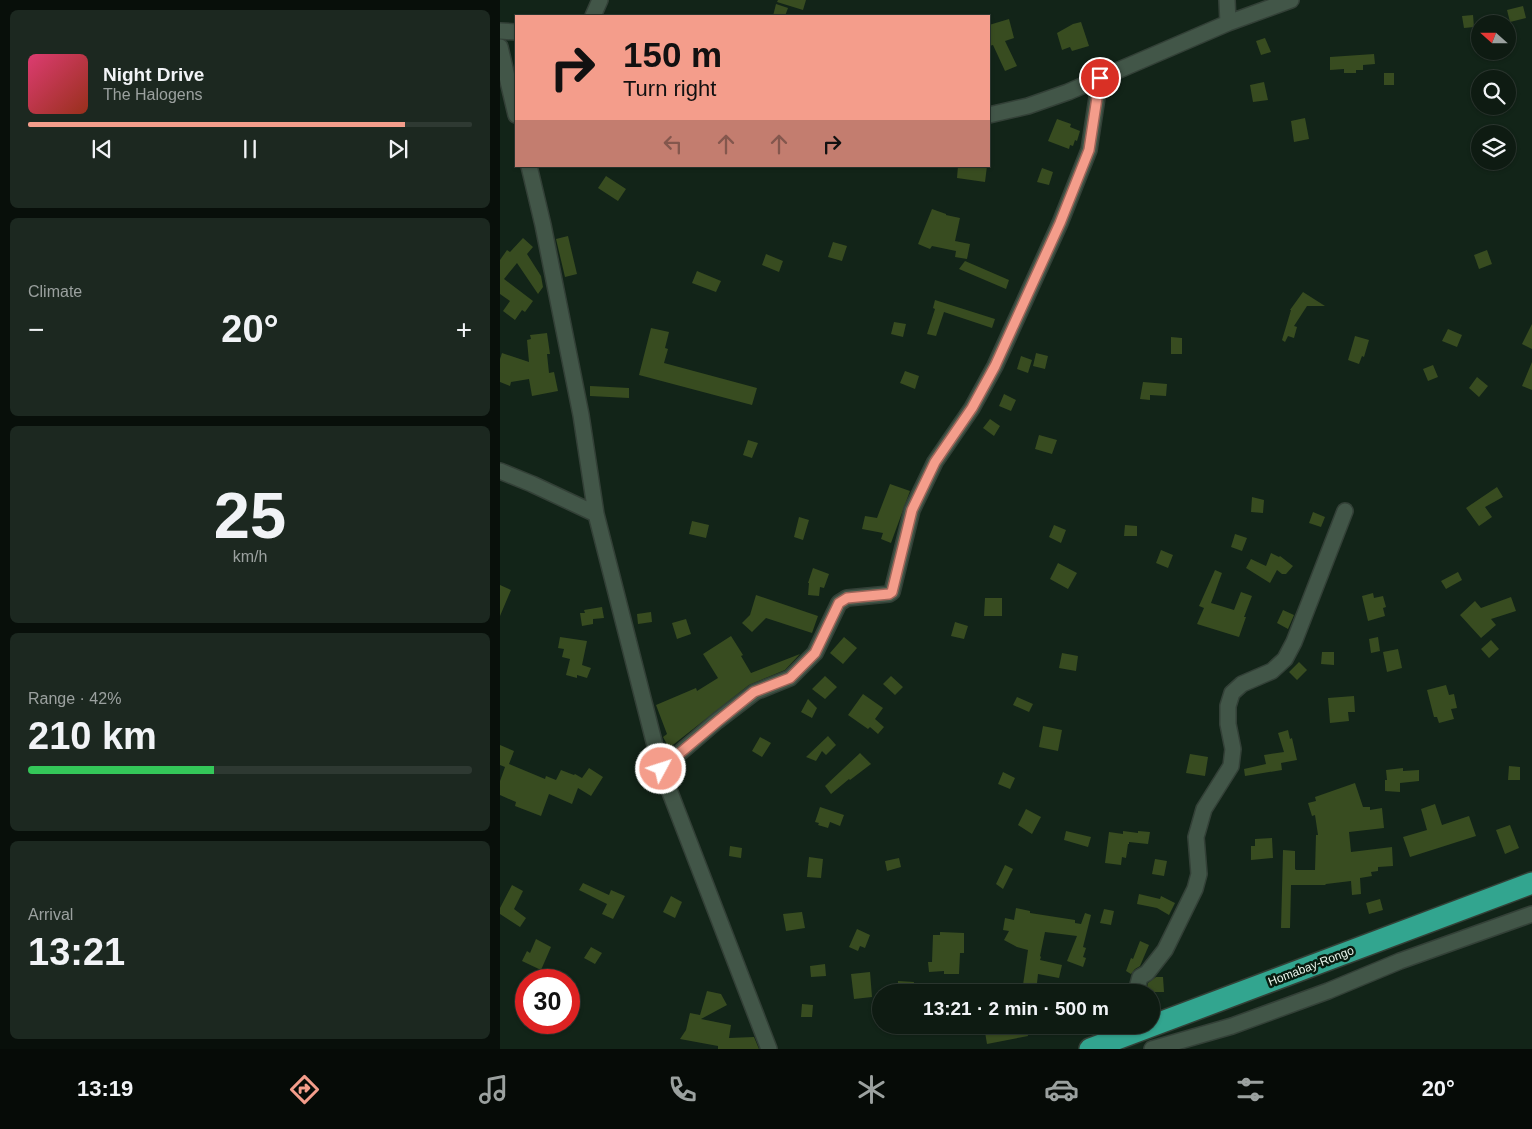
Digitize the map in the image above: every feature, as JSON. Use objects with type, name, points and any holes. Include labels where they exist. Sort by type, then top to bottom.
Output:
[{"type":"highway","name":"Homabay-Rongo","points":[[1090,1049],[1139,1035],[1390,936],[1532,883]]},
{"type":"street","points":[[593,15],[600,0]]},
{"type":"street","points":[[1227,0],[1228,23]]},
{"type":"street","points":[[990,115],[1028,106],[1068,92],[1228,23],[1292,0]]},
{"type":"street","points":[[500,31],[515,32]]},
{"type":"street","points":[[500,47],[515,111]]},
{"type":"street","points":[[661,769],[754,692],[790,678],[815,653],[839,603],[847,598],[889,594],[892,592],[912,510],[935,462],[972,408],[995,366],[1060,223],[1089,150],[1100,78]]},
{"type":"street","points":[[529,167],[543,225],[581,415],[596,514],[661,769],[769,1049]]},
{"type":"street","points":[[500,471],[596,514]]},
{"type":"street","points":[[1138,984],[1140,977],[1147,973],[1165,950],[1195,889],[1199,874],[1196,837],[1204,809],[1231,766],[1233,749],[1228,724],[1228,706],[1232,693],[1242,684],[1272,671],[1285,659],[1294,642],[1345,510]]},
{"type":"street","points":[[1152,1049],[1232,1026],[1328,991],[1400,961],[1532,914]]},
{"type":"street","points":[[1390,936],[1400,961]]},
{"type":"building","points":[[778,0],[806,0],[803,10],[777,2]]},
{"type":"building","points":[[776,4],[788,8],[785,15],[773,15]]},
{"type":"building","points":[[1523,6],[1526,18],[1516,20],[1516,15],[1508,15],[1507,10]]},
{"type":"building","points":[[1471,15],[1471,27],[1464,28],[1462,16]]},
{"type":"building","points":[[1009,19],[1014,38],[1005,41],[1017,66],[1005,71],[993,45],[990,46],[990,25]]},
{"type":"building","points":[[1081,22],[1089,46],[1072,51],[1070,47],[1062,50],[1057,33],[1073,24]]},
{"type":"building","points":[[1265,38],[1271,52],[1261,55],[1256,41]]},
{"type":"building","points":[[1374,54],[1375,64],[1363,65],[1363,70],[1356,70],[1356,73],[1344,73],[1344,69],[1330,70],[1330,57]]},
{"type":"building","points":[[1384,73],[1394,73],[1394,85],[1384,85]]},
{"type":"building","points":[[1264,82],[1268,100],[1253,102],[1250,85]]},
{"type":"building","points":[[1305,118],[1309,139],[1294,142],[1291,121]]},
{"type":"building","points":[[1057,119],[1071,124],[1070,127],[1080,131],[1077,141],[1075,140],[1073,146],[1070,145],[1069,149],[1048,141]]},
{"type":"building","points":[[958,167],[987,167],[985,182],[957,178]]},
{"type":"building","points":[[1042,168],[1053,172],[1049,185],[1037,182]]},
{"type":"building","points":[[606,176],[626,189],[618,201],[598,188]]},
{"type":"building","points":[[932,209],[960,218],[955,241],[970,244],[967,259],[955,257],[956,251],[932,246],[930,249],[918,244]]},
{"type":"building","points":[[568,236],[577,274],[565,277],[556,239]]},
{"type":"building","points":[[523,238],[533,247],[527,254],[541,276],[543,287],[538,294],[517,263],[504,279],[533,301],[525,312],[522,310],[515,320],[503,311],[510,301],[500,294],[500,260],[507,250],[510,252]]},
{"type":"building","points":[[833,242],[847,246],[842,261],[828,257]]},
{"type":"building","points":[[1487,250],[1492,264],[1479,269],[1474,255]]},
{"type":"building","points":[[766,254],[783,261],[779,272],[762,265]]},
{"type":"building","points":[[965,261],[1009,280],[1006,289],[959,269]]},
{"type":"building","points":[[697,271],[721,281],[716,292],[692,283]]},
{"type":"building","points":[[1303,292],[1325,306],[1307,306],[1294,326],[1297,327],[1294,338],[1288,336],[1285,342],[1282,340],[1290,310]]},
{"type":"building","points":[[935,300],[995,319],[992,328],[944,312],[936,336],[927,334],[935,309],[933,308]]},
{"type":"building","points":[[894,322],[906,324],[903,337],[891,334]]},
{"type":"building","points":[[1532,324],[1532,349],[1522,344]]},
{"type":"building","points":[[651,328],[669,332],[665,348],[668,349],[664,363],[757,388],[752,405],[639,375]]},
{"type":"building","points":[[1448,329],[1462,335],[1457,347],[1442,341]]},
{"type":"building","points":[[547,333],[550,354],[547,354],[549,373],[554,372],[558,391],[532,396],[529,379],[511,382],[510,386],[500,382],[500,359],[502,353],[529,362],[527,340],[531,339],[530,335]]},
{"type":"building","points":[[1355,336],[1369,340],[1364,357],[1362,356],[1359,364],[1348,360]]},
{"type":"building","points":[[1171,337],[1182,338],[1182,354],[1171,354]]},
{"type":"building","points":[[1036,353],[1048,356],[1045,369],[1033,366]]},
{"type":"building","points":[[1021,356],[1032,360],[1028,373],[1017,369]]},
{"type":"building","points":[[1532,362],[1532,390],[1522,386]]},
{"type":"building","points":[[1433,365],[1438,377],[1428,381],[1423,369]]},
{"type":"building","points":[[905,371],[919,376],[915,389],[900,383]]},
{"type":"building","points":[[1477,377],[1488,386],[1479,397],[1469,388]]},
{"type":"building","points":[[1143,382],[1167,384],[1166,396],[1150,395],[1150,400],[1140,399]]},
{"type":"building","points":[[590,386],[629,388],[629,398],[590,396]]},
{"type":"building","points":[[1004,394],[1016,400],[1011,411],[999,406]]},
{"type":"building","points":[[990,419],[1000,426],[994,436],[983,428]]},
{"type":"building","points":[[1039,435],[1057,440],[1052,454],[1035,449]]},
{"type":"building","points":[[748,440],[758,443],[752,458],[743,455]]},
{"type":"building","points":[[890,484],[910,491],[891,543],[881,539],[883,533],[862,529],[865,516],[877,518]]},
{"type":"building","points":[[1497,487],[1503,497],[1485,507],[1492,517],[1479,526],[1466,508]]},
{"type":"building","points":[[1252,497],[1264,500],[1263,513],[1251,512]]},
{"type":"building","points":[[1313,512],[1325,517],[1321,527],[1309,523]]},
{"type":"building","points":[[799,517],[809,520],[803,540],[794,537]]},
{"type":"building","points":[[692,521],[709,525],[706,538],[689,534]]},
{"type":"building","points":[[1054,525],[1066,530],[1061,543],[1049,537]]},
{"type":"building","points":[[1125,525],[1137,526],[1137,536],[1124,536]]},
{"type":"building","points":[[1235,534],[1247,538],[1242,551],[1231,547]]},
{"type":"building","points":[[1161,550],[1173,555],[1168,568],[1156,563]]},
{"type":"building","points":[[1271,553],[1280,556],[1293,566],[1286,574],[1282,574],[1277,570],[1270,583],[1246,568],[1251,559],[1266,566]]},
{"type":"building","points":[[1058,563],[1077,573],[1068,589],[1050,579]]},
{"type":"building","points":[[813,568],[829,574],[824,588],[820,587],[819,596],[808,595],[808,583]]},
{"type":"building","points":[[1215,570],[1222,573],[1211,603],[1234,610],[1241,592],[1252,596],[1239,637],[1197,624],[1204,608],[1199,606]]},
{"type":"building","points":[[1458,572],[1462,580],[1446,589],[1441,581]]},
{"type":"building","points":[[500,585],[511,590],[500,616]]},
{"type":"building","points":[[1373,593],[1374,598],[1383,596],[1386,607],[1383,608],[1385,616],[1368,621],[1362,596]]},
{"type":"building","points":[[756,595],[818,616],[812,633],[766,618],[752,632],[742,623],[750,615]]},
{"type":"building","points":[[1511,597],[1516,611],[1491,619],[1496,625],[1481,638],[1460,615],[1475,601],[1481,608]]},
{"type":"building","points":[[985,598],[1002,598],[1002,616],[984,616]]},
{"type":"building","points":[[602,607],[604,618],[593,619],[593,624],[582,626],[580,613],[585,613],[584,610]]},
{"type":"building","points":[[1283,610],[1294,615],[1288,629],[1277,623]]},
{"type":"building","points":[[651,612],[652,622],[638,624],[637,614]]},
{"type":"building","points":[[686,619],[691,634],[677,639],[672,623]]},
{"type":"building","points":[[955,622],[968,626],[964,639],[951,636]]},
{"type":"building","points":[[731,636],[743,655],[741,656],[751,673],[800,654],[785,670],[749,685],[669,748],[663,737],[667,734],[656,705],[696,688],[697,691],[718,678],[703,654]]},
{"type":"building","points":[[560,637],[587,641],[582,665],[591,668],[587,678],[577,675],[577,678],[566,675],[570,659],[562,657],[564,649],[558,648]]},
{"type":"building","points":[[844,637],[857,648],[843,664],[830,653]]},
{"type":"building","points":[[1378,637],[1380,651],[1371,653],[1369,639]]},
{"type":"building","points":[[1491,640],[1499,649],[1489,658],[1481,649]]},
{"type":"building","points":[[1398,649],[1402,668],[1387,672],[1383,652]]},
{"type":"building","points":[[1322,652],[1334,652],[1334,665],[1321,664]]},
{"type":"building","points":[[1062,653],[1078,656],[1076,671],[1059,668]]},
{"type":"building","points":[[1299,662],[1307,670],[1297,680],[1289,672]]},
{"type":"building","points":[[825,676],[837,687],[825,699],[812,689]]},
{"type":"building","points":[[891,676],[903,687],[895,695],[883,684]]},
{"type":"building","points":[[1446,685],[1449,695],[1454,694],[1457,708],[1451,709],[1454,719],[1439,723],[1437,717],[1434,717],[1427,690]]},
{"type":"building","points":[[863,694],[883,708],[875,719],[884,727],[878,734],[870,727],[868,729],[848,715]]},
{"type":"building","points":[[1354,696],[1355,712],[1348,712],[1349,721],[1330,723],[1328,698]]},
{"type":"building","points":[[1017,697],[1033,704],[1029,712],[1013,705]]},
{"type":"building","points":[[808,699],[817,708],[812,718],[801,712]]},
{"type":"building","points":[[1043,726],[1062,730],[1058,751],[1039,747]]},
{"type":"building","points":[[1288,730],[1290,739],[1292,738],[1297,760],[1281,763],[1282,770],[1245,776],[1244,769],[1266,764],[1264,755],[1284,752],[1278,733]]},
{"type":"building","points":[[828,736],[836,745],[826,755],[822,751],[816,761],[806,757]]},
{"type":"building","points":[[760,737],[771,743],[762,757],[752,751]]},
{"type":"building","points":[[500,745],[514,751],[509,764],[545,779],[546,776],[556,780],[561,770],[582,778],[589,768],[603,777],[591,796],[578,788],[572,804],[549,794],[541,816],[515,806],[516,802],[500,795],[500,781],[505,767],[500,765]]},
{"type":"building","points":[[860,753],[871,764],[831,794],[825,786]]},
{"type":"building","points":[[1190,754],[1208,757],[1205,776],[1186,773]]},
{"type":"building","points":[[1509,766],[1520,767],[1520,780],[1508,780]]},
{"type":"building","points":[[1403,768],[1403,771],[1419,770],[1419,781],[1400,783],[1400,792],[1385,791],[1386,770]]},
{"type":"building","points":[[1003,772],[1015,778],[1010,789],[998,784]]},
{"type":"building","points":[[1355,783],[1363,807],[1370,807],[1370,810],[1382,808],[1384,828],[1349,832],[1351,852],[1392,847],[1393,866],[1378,867],[1378,871],[1371,872],[1372,876],[1360,878],[1361,894],[1352,895],[1351,881],[1325,885],[1291,885],[1290,928],[1281,928],[1283,850],[1295,851],[1296,870],[1315,870],[1316,835],[1318,835],[1315,815],[1312,816],[1308,803],[1316,801],[1315,797]]},
{"type":"building","points":[[1435,804],[1442,825],[1469,816],[1476,836],[1410,857],[1403,837],[1427,830],[1421,809]]},
{"type":"building","points":[[820,807],[844,815],[840,826],[830,822],[828,828],[818,825],[819,823],[815,822]]},
{"type":"building","points":[[1026,809],[1041,817],[1032,834],[1018,825]]},
{"type":"building","points":[[1510,825],[1519,848],[1505,854],[1496,830]]},
{"type":"building","points":[[1066,831],[1091,837],[1088,847],[1064,840]]},
{"type":"building","points":[[1123,831],[1150,832],[1148,844],[1129,842],[1126,858],[1122,857],[1121,865],[1105,863],[1109,832],[1123,834]]},
{"type":"building","points":[[1272,838],[1273,858],[1251,860],[1251,846],[1255,846],[1255,839]]},
{"type":"building","points":[[730,846],[742,848],[741,858],[729,856]]},
{"type":"building","points":[[809,857],[823,859],[821,878],[807,877]]},
{"type":"building","points":[[899,858],[901,867],[887,871],[885,861]]},
{"type":"building","points":[[1155,859],[1167,861],[1164,876],[1152,874]]},
{"type":"building","points":[[1005,865],[1013,869],[1003,889],[996,884]]},
{"type":"building","points":[[583,883],[609,895],[611,890],[625,896],[613,919],[602,914],[607,904],[579,890]]},
{"type":"building","points":[[512,885],[523,891],[514,909],[526,918],[520,927],[500,914],[500,908]]},
{"type":"building","points":[[1139,894],[1160,899],[1161,896],[1175,903],[1169,915],[1157,908],[1137,904]]},
{"type":"building","points":[[671,896],[682,902],[675,918],[663,912]]},
{"type":"building","points":[[1380,899],[1383,910],[1369,914],[1366,903]]},
{"type":"building","points":[[1016,908],[1030,911],[1030,913],[1075,920],[1075,923],[1081,924],[1085,913],[1091,915],[1083,947],[1086,948],[1083,957],[1086,958],[1083,967],[1067,961],[1077,936],[1045,932],[1040,960],[1062,965],[1059,978],[1038,974],[1037,984],[1023,984],[1028,950],[1004,940],[1009,931],[1003,930],[1005,918],[1014,920]]},
{"type":"building","points":[[1104,909],[1114,911],[1111,925],[1100,923]]},
{"type":"building","points":[[802,912],[805,928],[786,931],[783,914]]},
{"type":"building","points":[[857,929],[870,935],[865,948],[860,946],[858,951],[849,947]]},
{"type":"building","points":[[940,932],[964,933],[964,953],[960,953],[959,974],[944,974],[944,971],[929,972],[928,962],[932,962],[933,935],[940,935]]},
{"type":"building","points":[[536,939],[551,947],[541,969],[522,961],[527,951],[530,953]]},
{"type":"building","points":[[1140,941],[1149,945],[1140,966],[1131,974],[1126,971]]},
{"type":"building","points":[[591,947],[602,953],[595,964],[584,958]]},
{"type":"building","points":[[825,964],[826,976],[811,977],[810,966]]},
{"type":"building","points":[[870,972],[872,997],[854,999],[851,974]]},
{"type":"building","points":[[1156,977],[1163,977],[1164,992],[1160,992],[1160,984],[1148,983]]},
{"type":"building","points":[[898,981],[914,982],[914,984],[898,984]]},
{"type":"building","points":[[707,991],[721,994],[727,1005],[701,1019],[731,1025],[729,1038],[754,1037],[759,1049],[718,1049],[718,1046],[680,1039],[686,1030],[690,1013],[700,1015]]},
{"type":"building","points":[[802,1004],[813,1005],[812,1017],[801,1017]]},
{"type":"building","points":[[985,1034],[1028,1034],[1028,1036],[987,1044]]},
{"type":"route","points":[[661,769],[754,692],[790,678],[815,653],[839,603],[847,598],[889,594],[892,592],[912,510],[935,462],[972,408],[995,366],[1060,223],[1089,150],[1100,78]]}]
